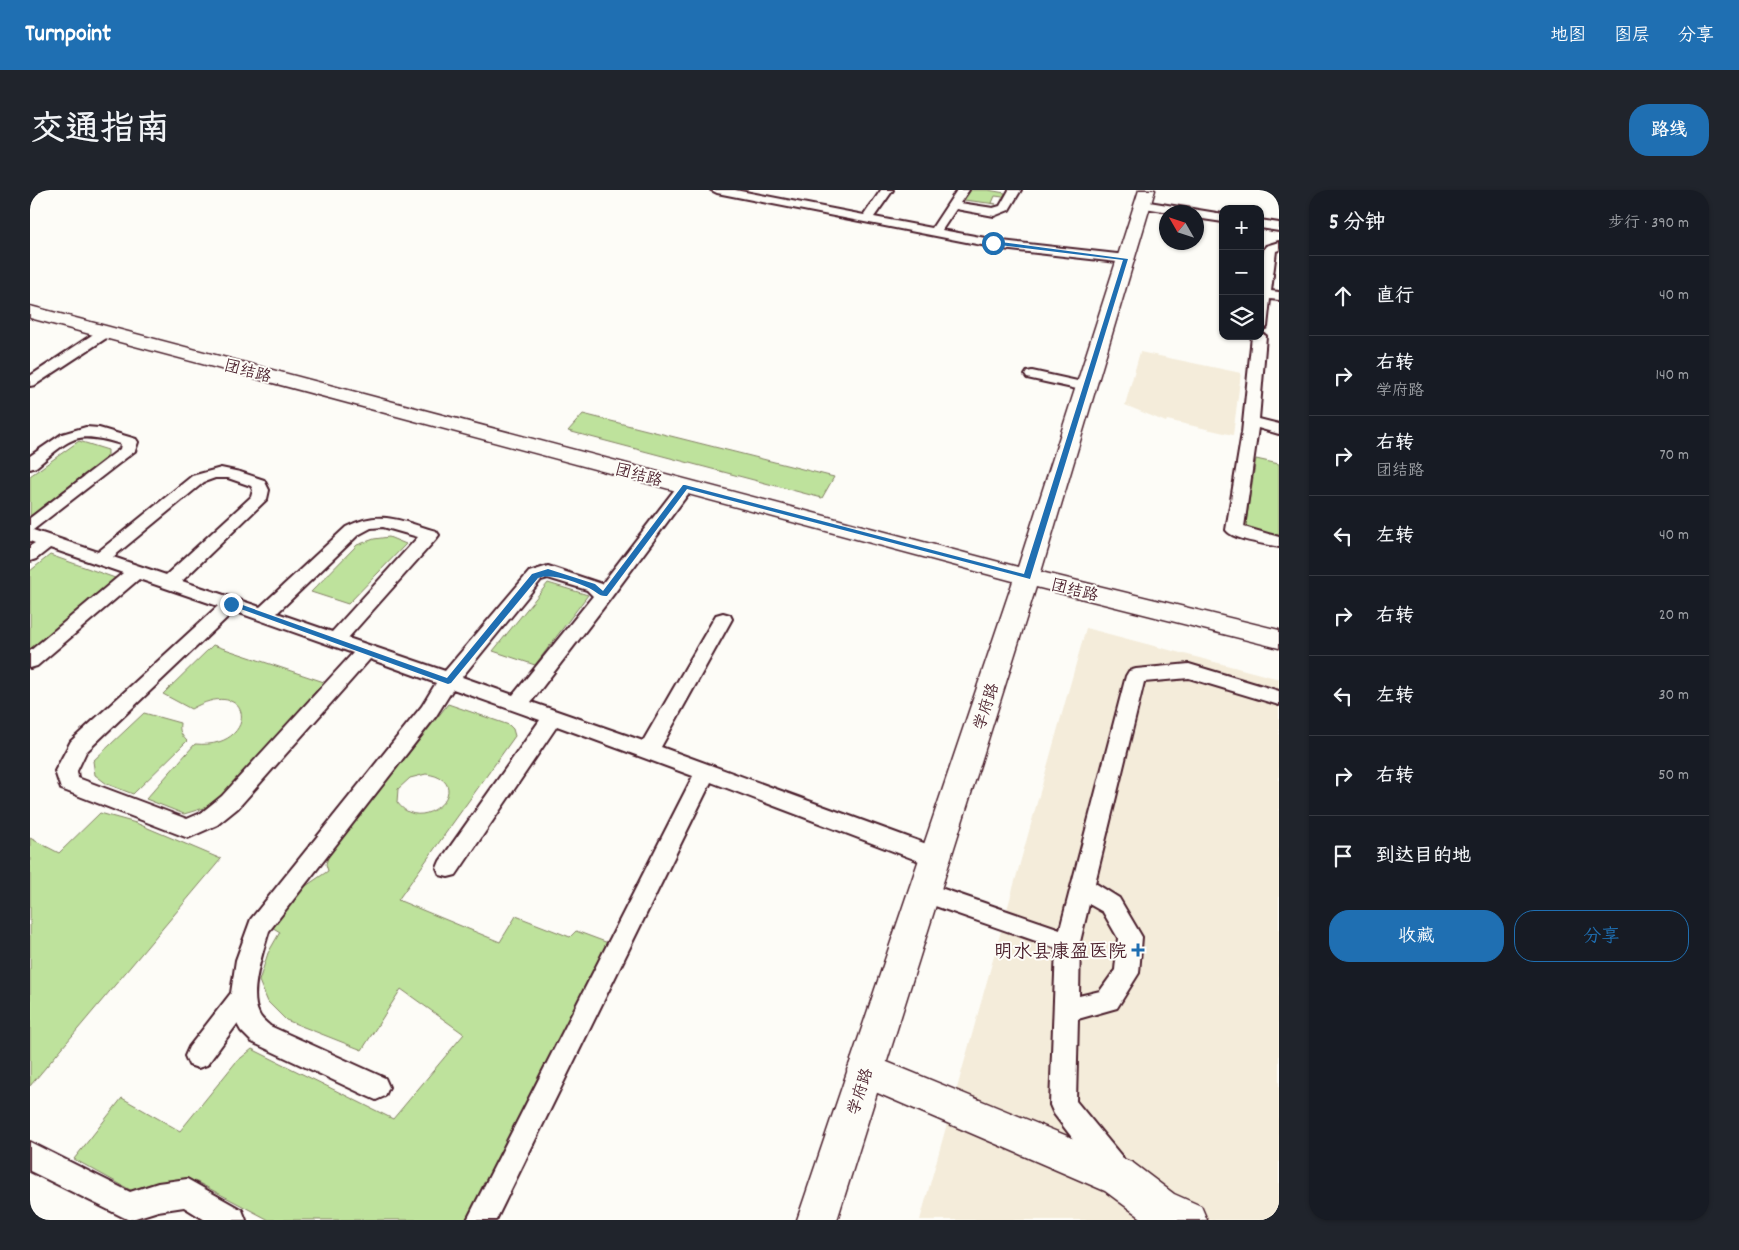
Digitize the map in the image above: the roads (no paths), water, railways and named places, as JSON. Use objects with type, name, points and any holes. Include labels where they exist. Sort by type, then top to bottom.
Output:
[{"type":"street","name":"学府路","points":[[817,1220],[922,892],[1027,577],[1145,198]]},
{"type":"street","name":"团结路","points":[[30,312],[1027,577],[1279,639]]},
{"type":"street","points":[[865,1070],[1119,1177],[1169,1216]]},
{"type":"lane","points":[[717,190],[732,191],[788,204],[1002,245],[1073,251],[1126,259]]},
{"type":"lane","points":[[788,204],[801,190]]},
{"type":"lane","points":[[871,190],[886,191]]},
{"type":"lane","points":[[935,232],[963,190]]},
{"type":"lane","points":[[953,205],[994,212],[1005,208],[1015,190]]},
{"type":"lane","points":[[867,219],[886,191]]},
{"type":"lane","points":[[1145,198],[1167,205]]},
{"type":"lane","points":[[1204,215],[1219,217]]},
{"type":"lane","points":[[1264,224],[1279,226]]},
{"type":"lane","points":[[1279,246],[1270,249],[1264,294],[1279,296]]},
{"type":"lane","points":[[30,382],[106,332]]},
{"type":"lane","points":[[1259,340],[1251,422],[1235,530],[1279,542]]},
{"type":"lane","points":[[1032,375],[1086,388]]},
{"type":"lane","points":[[1251,422],[1279,429]]},
{"type":"lane","points":[[30,464],[56,444],[79,432],[94,432],[130,442],[127,451],[30,526]]},
{"type":"lane","points":[[100,560],[198,480],[208,474],[221,471],[258,483],[261,490],[258,499],[169,583]]},
{"type":"lane","points":[[517,705],[604,595],[685,487]]},
{"type":"lane","points":[[263,615],[352,531],[367,523],[383,522],[430,535],[334,640]]},
{"type":"lane","points":[[30,555],[38,538],[553,717],[935,856]]},
{"type":"lane","points":[[30,661],[136,572]]},
{"type":"lane","points":[[376,1087],[260,1034],[248,1020],[244,995],[246,965],[259,926],[429,711],[448,681],[535,576],[548,572],[592,586],[604,595]]},
{"type":"lane","points":[[231,604],[78,747],[66,771],[69,783],[188,829],[208,819],[230,802],[366,651]]},
{"type":"lane","points":[[648,751],[723,619]]},
{"type":"lane","points":[[1119,1177],[1063,1105],[1068,942],[1136,676],[1189,671],[1279,698]]},
{"type":"lane","points":[[448,868],[553,717]]},
{"type":"lane","points":[[481,1220],[705,772]]},
{"type":"lane","points":[[1066,1012],[1108,1000],[1127,973],[1130,937],[1111,905],[1082,886]]},
{"type":"lane","points":[[922,892],[1068,942]]},
{"type":"lane","points":[[198,1056],[244,995]]},
{"type":"lane","points":[[30,1156],[123,1213],[158,1197],[187,1193],[232,1220]]},
{"type":"place","name":"明水县康盈医院","points":[[1138,950]]}]
